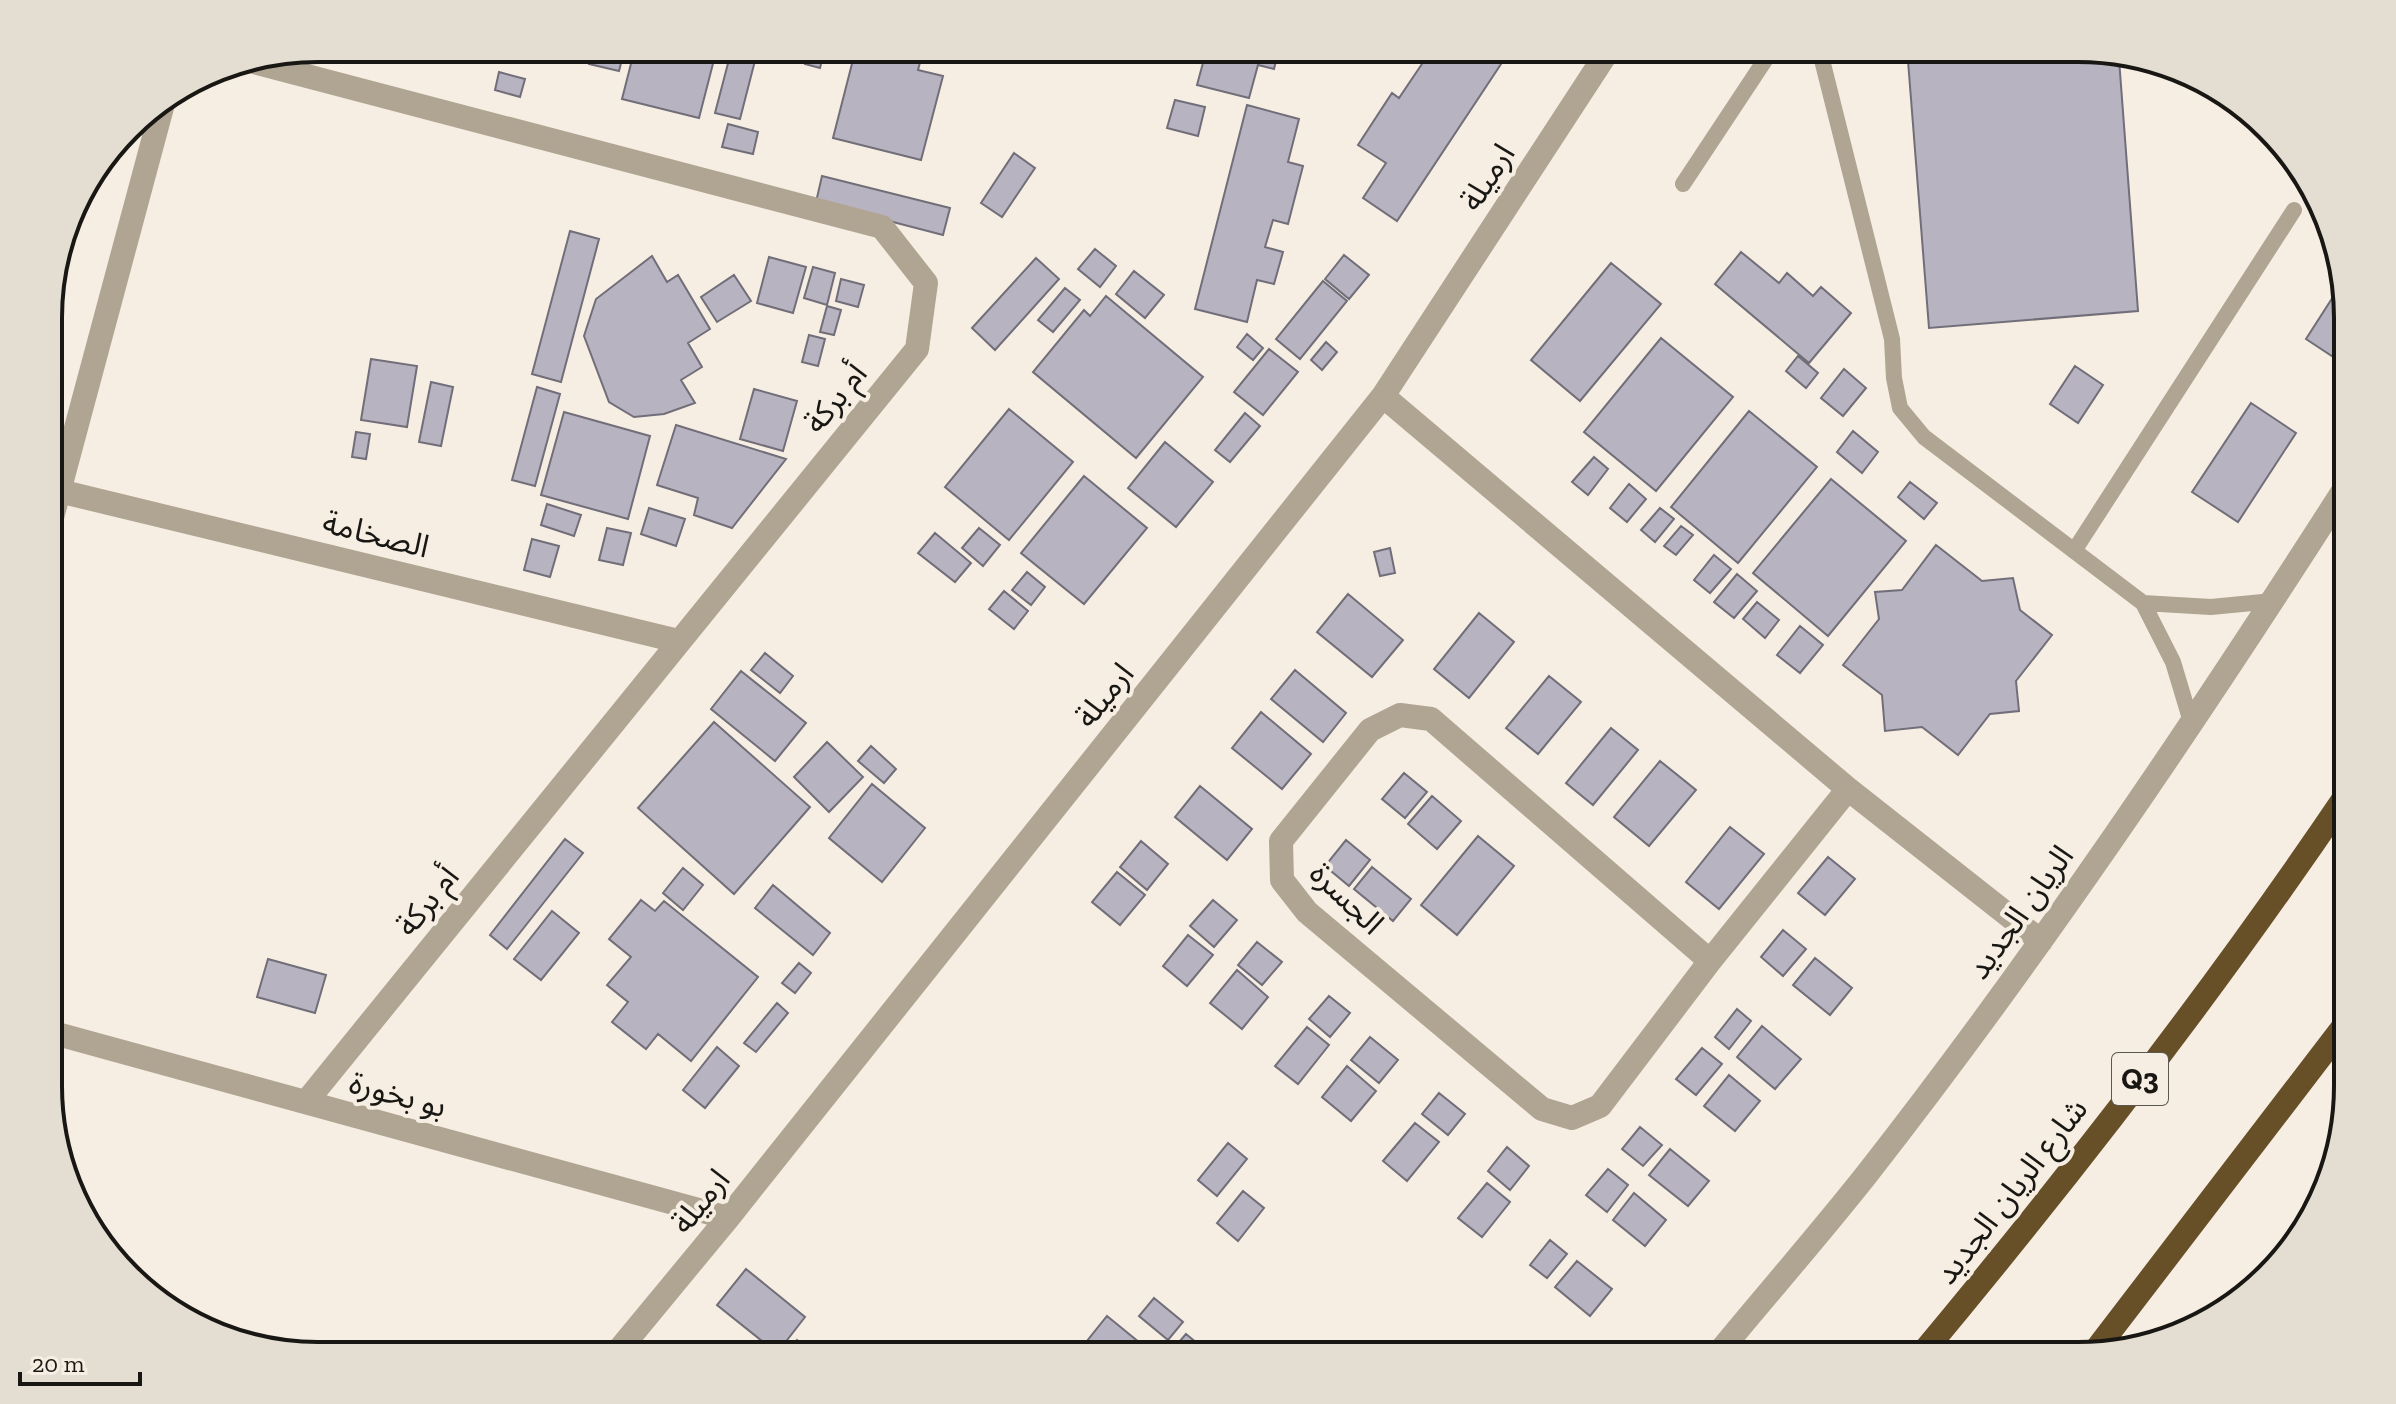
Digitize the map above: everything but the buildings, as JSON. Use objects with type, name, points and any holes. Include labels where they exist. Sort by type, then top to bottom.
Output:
[{"type":"highway","name":"شارع الريان الجديد","points":[[1933,1341],[1999,1262],[2144,1073],[2284,888],[2333,815]]},
{"type":"highway","points":[[2104,1340],[2333,1040]]},
{"type":"street","name":"ارميلة","points":[[626,1342],[728,1218],[1383,396],[1601,62]]},
{"type":"street","name":"أم بركة","points":[[272,67],[882,227],[926,283],[917,349],[306,1102]]},
{"type":"street","points":[[62,480],[159,118]]},
{"type":"street","points":[[1383,396],[1848,789],[2041,941]]},
{"type":"street","name":"الصخامة","points":[[62,492],[678,641]]},
{"type":"street","name":"الريان الجديد","points":[[1728,1341],[1866,1174],[2041,941],[2273,601],[2333,507]]},
{"type":"street","name":"الجسرة","points":[[1710,961],[1431,719],[1400,715],[1370,730],[1281,841],[1282,880],[1307,912],[1542,1109],[1572,1118],[1600,1106],[1710,961],[1848,789]]},
{"type":"street","name":"بو بخورة","points":[[62,1035],[728,1218]]},
{"type":"lane","points":[[1683,184],[1764,62]]},
{"type":"lane","points":[[1823,62],[1892,339],[1894,378],[1900,408],[1924,437],[2143,603],[2173,662],[2191,722]]},
{"type":"lane","points":[[2074,551],[2294,210]]},
{"type":"lane","points":[[2143,603],[2211,607],[2273,601]]}]
